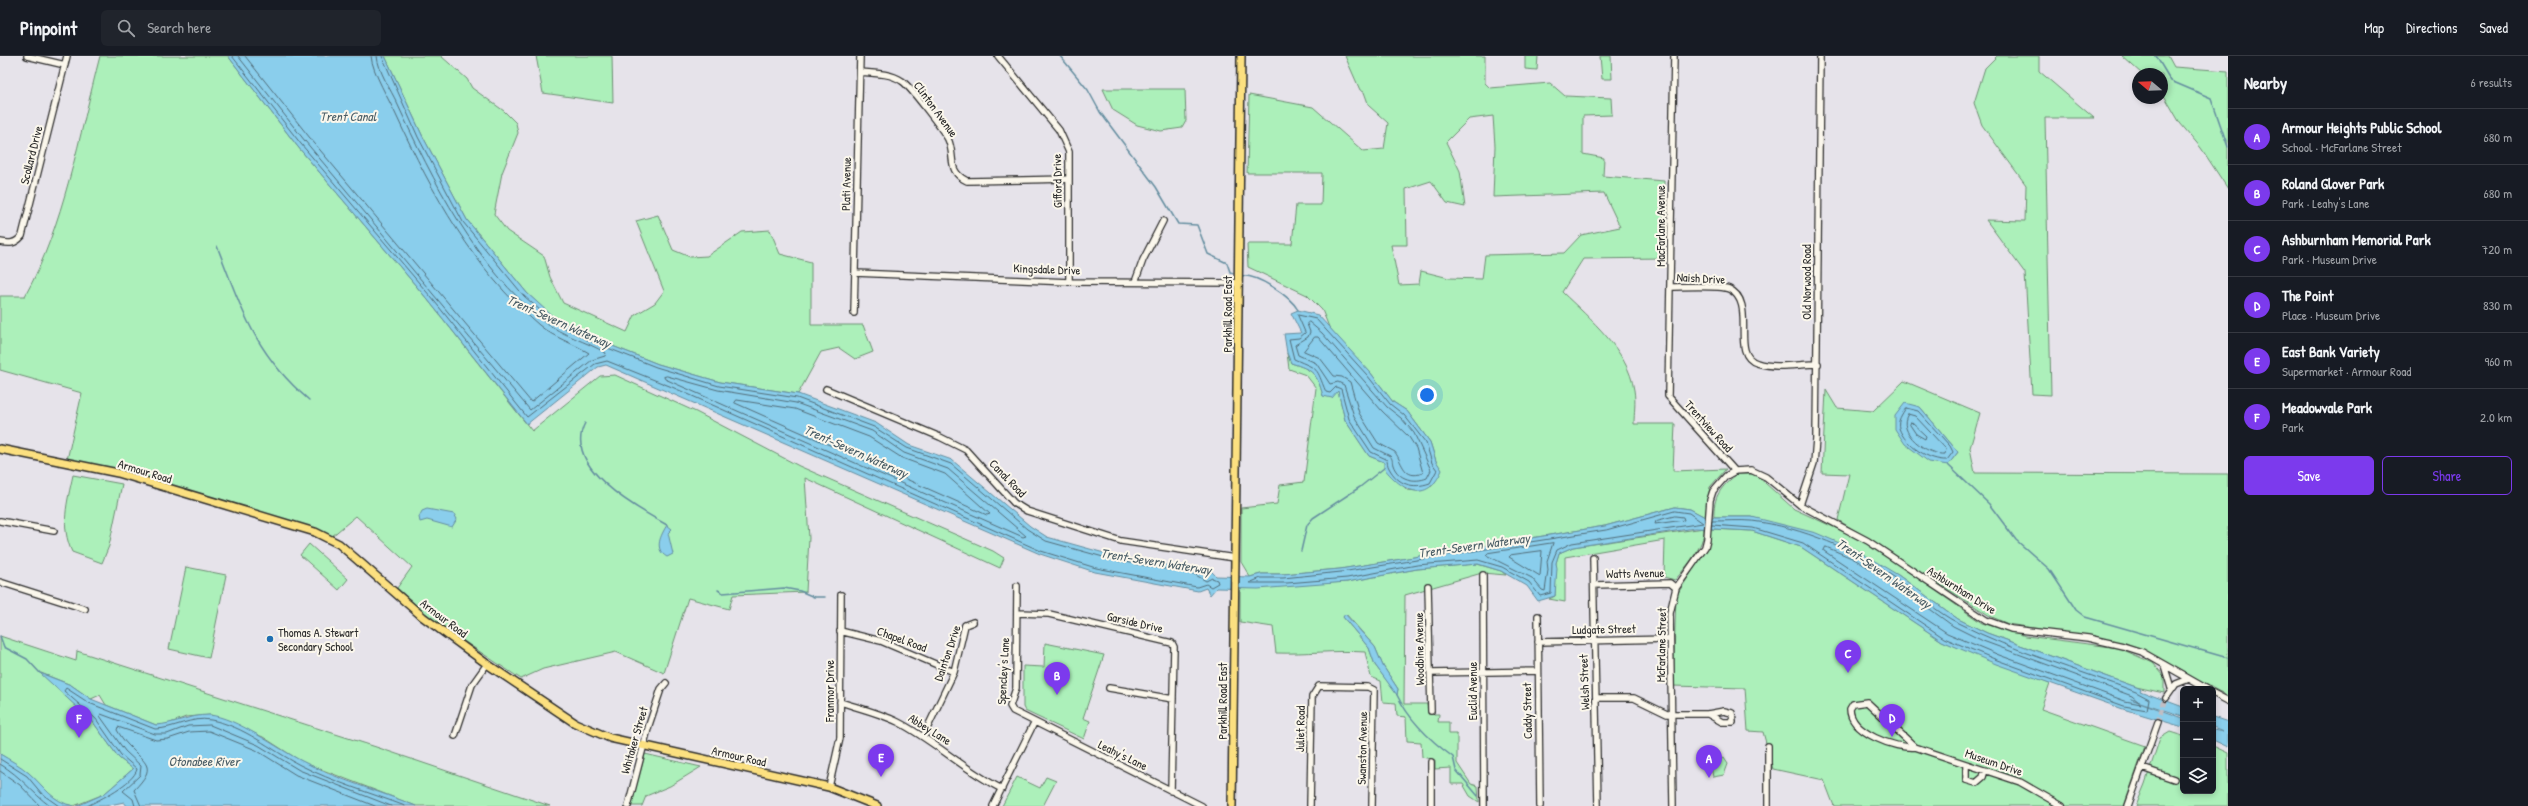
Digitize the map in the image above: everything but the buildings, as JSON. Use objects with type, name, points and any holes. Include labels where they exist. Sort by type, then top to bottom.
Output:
[{"type":"main road","name":"Parkhill Road East","points":[[1232,806],[1241,56]]},
{"type":"main road","name":"Armour Road","points":[[0,449],[118,473],[315,532],[339,544],[423,617],[487,664],[575,723],[610,738],[829,787],[877,806]]},
{"type":"street","points":[[27,56],[64,65]]},
{"type":"street","name":"Scollard Drive","points":[[0,242],[10,244],[17,242],[22,236],[67,56]]},
{"type":"street","name":"Plati Avenue","points":[[854,313],[860,56]]},
{"type":"street","name":"Gifford Drive","points":[[998,56],[1059,130],[1069,152],[1069,282]]},
{"type":"street","name":"MacFarlane Avenue","points":[[1668,396],[1674,56]]},
{"type":"street","name":"Old Norwood Road","points":[[1800,505],[1814,463],[1818,364],[1817,234],[1820,56]]},
{"type":"street","name":"Clinton Avenue","points":[[860,72],[880,73],[902,80],[948,138],[953,168],[958,176],[967,180],[1069,179]]},
{"type":"street","points":[[1135,282],[1143,260],[1163,221]]},
{"type":"street","name":"Kingsdale Drive","points":[[855,274],[1069,282],[1239,283]]},
{"type":"street","name":"Naish Drive","points":[[1671,287],[1729,289],[1740,298],[1743,306],[1743,342],[1747,356],[1755,363],[1769,365],[1818,364]]},
{"type":"street","name":"Canal Road","points":[[826,389],[940,437],[966,450],[1014,504],[1027,511],[1121,541],[1235,558]]},
{"type":"street","name":"Trentview Road","points":[[1668,396],[1734,470]]},
{"type":"street","name":"Ashburnham Drive","points":[[1734,470],[1751,470],[1766,477],[1782,492],[1800,505],[1868,541],[1986,620],[2011,629],[2088,638],[2123,646],[2142,652],[2202,686]]},
{"type":"street","name":"McFarlane Street","points":[[1673,806],[1670,613],[1676,588],[1705,547],[1713,491],[1726,476],[1734,470]]},
{"type":"street","points":[[0,521],[54,531]]},
{"type":"street","name":"Welsh Street","points":[[1593,558],[1598,806]]},
{"type":"street","name":"Euclid Avenue","points":[[1483,575],[1484,806]]},
{"type":"street","points":[[0,582],[85,609]]},
{"type":"street","name":"Watts Avenue","points":[[1594,585],[1670,583],[1676,588]]},
{"type":"street","name":"Spencley's Lane","points":[[1017,586],[1016,688],[1010,706],[1015,713],[1034,723]]},
{"type":"street","name":"Woodbine Avenue","points":[[1428,586],[1431,711]]},
{"type":"street","name":"Franmor Drive","points":[[829,787],[840,738],[841,595]]},
{"type":"street","name":"Garside Drive","points":[[1016,612],[1049,614],[1172,643],[1174,647],[1171,791]]},
{"type":"street","name":"Caddy Street","points":[[1538,616],[1540,806]]},
{"type":"street","name":"Dainton Drive","points":[[923,737],[954,672],[966,625],[973,622]]},
{"type":"street","name":"Chapel Road","points":[[840,631],[881,641],[954,672]]},
{"type":"street","name":"Ludgate Street","points":[[1538,642],[1670,639]]},
{"type":"street","points":[[455,736],[472,685],[487,664]]},
{"type":"street","points":[[2164,665],[2171,688]]},
{"type":"street","points":[[1431,673],[1538,671]]},
{"type":"street","points":[[2166,698],[2171,688],[2180,681],[2190,679]]},
{"type":"street","name":"Whitaker Street","points":[[628,806],[661,689],[666,683]]},
{"type":"street","name":"Juliet Road","points":[[1310,806],[1312,697],[1319,686],[1368,687],[1374,690]]},
{"type":"street","points":[[1108,688],[1173,699]]},
{"type":"street","name":"Swanston Avenue","points":[[1372,806],[1374,690]]},
{"type":"street","points":[[2216,695],[2228,701]]},
{"type":"street","points":[[1596,698],[1634,698],[1664,714],[1708,714]]},
{"type":"street","name":"Abbey Lane","points":[[840,702],[898,722],[923,737],[981,779],[1002,789]]},
{"type":"street","name":"Museum Drive","points":[[1916,746],[1867,702],[1853,704],[1850,714],[1871,736],[1880,741],[1899,746],[1916,746],[1966,765],[2020,782],[2062,806]]},
{"type":"street","points":[[2128,806],[2158,722]]},
{"type":"street","points":[[993,806],[1034,723]]},
{"type":"street","name":"Leahy's Lane","points":[[1034,723],[1202,806]]},
{"type":"street","points":[[1768,746],[1768,806]]},
{"type":"street","points":[[1430,762],[1431,806]]},
{"type":"street","points":[[1966,765],[1964,774],[1966,780],[1971,783],[1980,780],[1985,770]]},
{"type":"street","points":[[2142,768],[2174,779]]},
{"type":"green space","points":[[100,56],[228,56],[298,147],[428,300],[532,431],[600,376],[615,375],[696,412],[799,466],[993,551],[1004,558],[1000,568],[805,478],[809,538],[806,592],[733,595],[729,609],[688,598],[664,673],[616,652],[543,669],[521,679],[435,622],[397,588],[412,567],[356,516],[331,537],[138,478],[127,471],[67,460],[82,393],[0,370],[0,296],[25,296],[50,241],[78,148]]},
{"type":"green space","points":[[385,56],[441,56],[467,79],[472,88],[504,111],[516,123],[518,133],[502,173],[494,214],[507,231],[544,256],[550,277],[563,303],[627,332],[635,315],[655,303],[664,291],[636,221],[658,215],[673,250],[690,257],[707,256],[742,232],[770,230],[780,254],[811,262],[811,325],[863,325],[873,352],[855,359],[839,348],[821,352],[798,394],[720,382],[658,364],[587,336],[549,314],[527,293],[467,220],[422,135]]},
{"type":"green space","points":[[536,56],[612,56],[613,103],[543,93]]},
{"type":"green space","points":[[1345,56],[1485,56],[1485,83],[1490,88],[1550,83],[1565,96],[1611,98],[1612,115],[1583,116],[1583,154],[1604,158],[1603,176],[1664,181],[1663,258],[1583,259],[1562,292],[1596,324],[1616,349],[1624,362],[1630,375],[1634,390],[1634,424],[1675,424],[1673,471],[1726,469],[1710,487],[1705,517],[1690,509],[1675,507],[1605,526],[1340,569],[1283,574],[1261,574],[1250,577],[1241,562],[1241,508],[1277,504],[1280,485],[1304,482],[1316,388],[1306,375],[1289,369],[1287,353],[1291,363],[1309,370],[1316,377],[1323,396],[1338,390],[1345,420],[1369,456],[1384,462],[1407,490],[1418,491],[1432,486],[1441,470],[1436,461],[1430,442],[1407,411],[1393,402],[1370,372],[1339,340],[1329,327],[1322,310],[1307,295],[1248,267],[1247,244],[1292,244],[1296,205],[1321,205],[1322,173],[1247,173],[1249,95],[1313,107],[1363,151],[1384,149],[1388,123],[1369,106],[1364,92],[1360,90]],"holes":[[[1493,116],[1495,146],[1493,197],[1604,193],[1620,227],[1581,235],[1564,253],[1485,255],[1482,279],[1449,278],[1421,271],[1419,284],[1399,285],[1391,245],[1407,245],[1406,189],[1431,181],[1447,203],[1465,207],[1460,171],[1446,142],[1469,119]]]},
{"type":"green space","points":[[1525,56],[1538,56],[1537,70],[1525,69]]},
{"type":"green space","points":[[1600,56],[1611,56],[1612,79],[1602,79]]},
{"type":"green space","points":[[1997,56],[2039,56],[2039,71],[2094,118],[2045,118],[2051,395],[2032,394],[2025,273],[1986,220],[2025,221],[2026,185],[1982,125],[1974,103],[1985,68]]},
{"type":"green space","points":[[2122,56],[2168,56],[2174,67],[2228,71],[2228,189],[2201,148],[2180,123],[2168,102],[2168,68],[2135,68]]},
{"type":"green space","points":[[1103,89],[1185,89],[1186,121],[1182,128],[1161,131],[1137,125],[1113,110]]},
{"type":"green space","points":[[1904,381],[1980,413],[1970,448],[1975,473],[2228,474],[2228,696],[2216,690],[2216,686],[2209,686],[2126,643],[2008,624],[1990,616],[1838,520],[1849,474],[1822,473],[1826,390],[1837,408],[1873,411]],"holes":[[[1920,407],[1958,452],[1948,465]]]},
{"type":"green space","points":[[1737,474],[1755,474],[1794,509],[1864,541],[1982,623],[2026,636],[2119,648],[2153,663],[2164,676],[2164,693],[2136,687],[1987,633],[1958,619],[1898,575],[1752,517],[1714,517],[1715,503],[1719,492]]},
{"type":"green space","points":[[73,475],[122,484],[109,546],[102,563],[72,552],[68,542],[65,524]]},
{"type":"green space","points":[[1704,528],[1698,549],[1675,580],[1664,577],[1665,540],[1565,557],[1565,602],[1549,599],[1555,596],[1556,563],[1559,553],[1573,547]]},
{"type":"green space","points":[[1711,529],[1752,531],[1801,547],[1942,641],[2050,683],[2041,709],[2145,746],[2124,806],[1834,806],[1824,780],[1773,769],[1763,732],[1748,731],[1745,688],[1673,686],[1676,596],[1708,546]]},
{"type":"green space","points":[[309,544],[348,579],[339,590],[300,555]]},
{"type":"green space","points":[[1477,564],[1501,571],[1506,575],[1482,573],[1405,595],[1404,704],[1427,704],[1428,714],[1439,714],[1438,722],[1449,722],[1449,734],[1457,734],[1457,763],[1471,784],[1478,786],[1479,802],[1470,796],[1463,784],[1451,784],[1451,768],[1435,769],[1435,760],[1422,757],[1421,742],[1407,741],[1406,717],[1397,716],[1396,703],[1383,702],[1381,681],[1371,677],[1365,652],[1343,651],[1276,653],[1273,627],[1240,622],[1240,588],[1347,582],[1417,569]],"holes":[[[1346,614],[1375,647],[1383,666],[1398,689],[1397,694],[1375,665],[1369,648],[1343,617]]]},
{"type":"green space","points":[[186,567],[226,575],[209,658],[169,649]]},
{"type":"green space","points":[[0,636],[76,661],[77,651],[376,747],[550,806],[416,806],[302,762],[263,737],[211,715],[186,717],[165,725],[156,725],[106,705],[100,695],[91,699],[71,685],[41,673],[93,722],[119,758],[133,769],[104,794],[74,806],[63,804],[45,791],[30,774],[0,754]]},
{"type":"green space","points":[[1045,643],[1104,655],[1083,718],[1090,721],[1084,739],[1025,711],[1023,707],[1023,666],[1044,667]]},
{"type":"green space","points":[[2170,732],[2180,735],[2180,794],[2216,794],[2216,747],[2228,753],[2228,806],[2136,806],[2160,738]]},
{"type":"green space","points":[[645,754],[701,767],[670,786],[646,796],[642,806],[631,806]]},
{"type":"green space","points":[[1724,758],[1728,764],[1724,775],[1713,777],[1710,762]]},
{"type":"green space","points":[[1017,777],[1040,788],[1046,777],[1056,781],[1043,806],[1002,806]]},
{"type":"water","name":"Trent Canal","points":[[228,56],[385,56],[422,135],[467,220],[527,293],[559,322],[570,325],[587,336],[658,364],[720,382],[798,394],[876,423],[909,445],[952,460],[1030,526],[1047,537],[1115,556],[1195,570],[1206,577],[1211,571],[1216,576],[1250,577],[1261,574],[1283,574],[1340,569],[1605,526],[1675,507],[1690,509],[1705,517],[1752,517],[1816,533],[1858,551],[1898,575],[1958,619],[1987,633],[2136,687],[2141,689],[2140,691],[2180,706],[2180,715],[2131,699],[2180,717],[2180,726],[2123,709],[1996,664],[1942,641],[1801,547],[1752,531],[1695,528],[1573,547],[1559,553],[1556,563],[1555,596],[1538,601],[1527,586],[1501,571],[1478,564],[1417,569],[1347,582],[1258,589],[1216,588],[1210,595],[1206,588],[1198,591],[1095,572],[1040,554],[606,365],[598,367],[527,424],[428,300],[298,147]]},
{"type":"water","points":[[1298,310],[1318,315],[1370,372],[1393,402],[1407,411],[1430,442],[1436,461],[1442,470],[1436,481],[1429,488],[1422,491],[1414,491],[1406,488],[1391,476],[1384,468],[1384,462],[1369,456],[1345,420],[1338,391],[1332,398],[1323,396],[1316,377],[1309,370],[1291,363],[1287,353],[1284,334],[1301,333],[1291,313]]},
{"type":"water","points":[[1905,403],[1920,407],[1958,452],[1948,465],[1929,462],[1905,444],[1895,429],[1895,416]]},
{"type":"water","points":[[427,509],[454,514],[457,519],[452,527],[427,520],[420,522],[419,517],[422,511]]},
{"type":"water","points":[[667,525],[672,529],[668,533],[673,554],[667,557],[660,550],[659,546],[662,533]]},
{"type":"water","points":[[1345,614],[1375,647],[1383,666],[1398,689],[1397,695],[1375,665],[1369,648],[1343,617]]},
{"type":"water","name":"Otonabee River","points":[[40,673],[71,685],[91,699],[156,725],[202,715],[220,717],[232,721],[257,734],[292,756],[316,768],[344,780],[416,806],[127,806],[124,802],[105,806],[77,806],[104,794],[133,769],[119,758],[93,722]]},
{"type":"water","points":[[2216,718],[2228,722],[2228,747],[2216,741],[2216,730],[2223,731],[2216,728]]},
{"type":"water","points":[[0,754],[26,770],[54,797],[66,804],[74,806],[0,806]]},
{"type":"waterway","points":[[1060,56],[1088,90],[1100,112],[1156,187],[1178,224],[1197,225],[1208,254],[1227,263],[1230,272],[1236,274]]},
{"type":"waterway","points":[[2156,56],[2171,81],[2211,98],[2228,147]]},
{"type":"waterway","points":[[217,246],[234,291],[252,330],[275,366],[309,400]]},
{"type":"waterway","points":[[1241,276],[1256,278],[1264,282],[1288,298],[1298,310]]},
{"type":"waterway","points":[[585,423],[581,439],[584,455],[593,470],[621,497],[667,525]]},
{"type":"waterway","points":[[1948,465],[1989,504],[2016,540],[2049,569],[2076,610],[2085,617],[2228,658]]},
{"type":"waterway","points":[[1301,551],[1307,525],[1313,518],[1360,487],[1384,468]]},
{"type":"waterway","points":[[718,590],[723,593],[784,588],[800,591],[814,597],[825,597]]},
{"type":"waterway","points":[[0,636],[4,647],[27,659],[40,673]]},
{"type":"waterway","points":[[1397,695],[1408,713],[1421,729],[1453,757],[1456,770],[1478,796]]},
{"type":"tunnel","points":[[2158,722],[2166,698]]},
{"type":"place","name":"Thomas A. Stewart Secondary School","points":[[270,639]]},
{"type":"place","name":"Ashburnham Memorial Park","points":[[1848,673]]},
{"type":"place","name":"Roland Glover Park","points":[[1057,695]]},
{"type":"place","name":"The Point","points":[[1892,737]]},
{"type":"place","name":"Meadowvale Park","points":[[79,738]]},
{"type":"place","name":"East Bank Variety","points":[[881,777]]},
{"type":"place","name":"Armour Heights Public School","points":[[1709,778]]},
{"type":"water label","name":"Trent–Severn Waterway","points":[[559,321]]},
{"type":"water label","name":"Trent–Severn Waterway","points":[[856,451]]},
{"type":"water label","name":"Trent–Severn Waterway","points":[[1474,545]]},
{"type":"water label","name":"Trent–Severn Waterway","points":[[1156,561]]},
{"type":"water label","name":"Trent–Severn Waterway","points":[[1884,573]]}]
